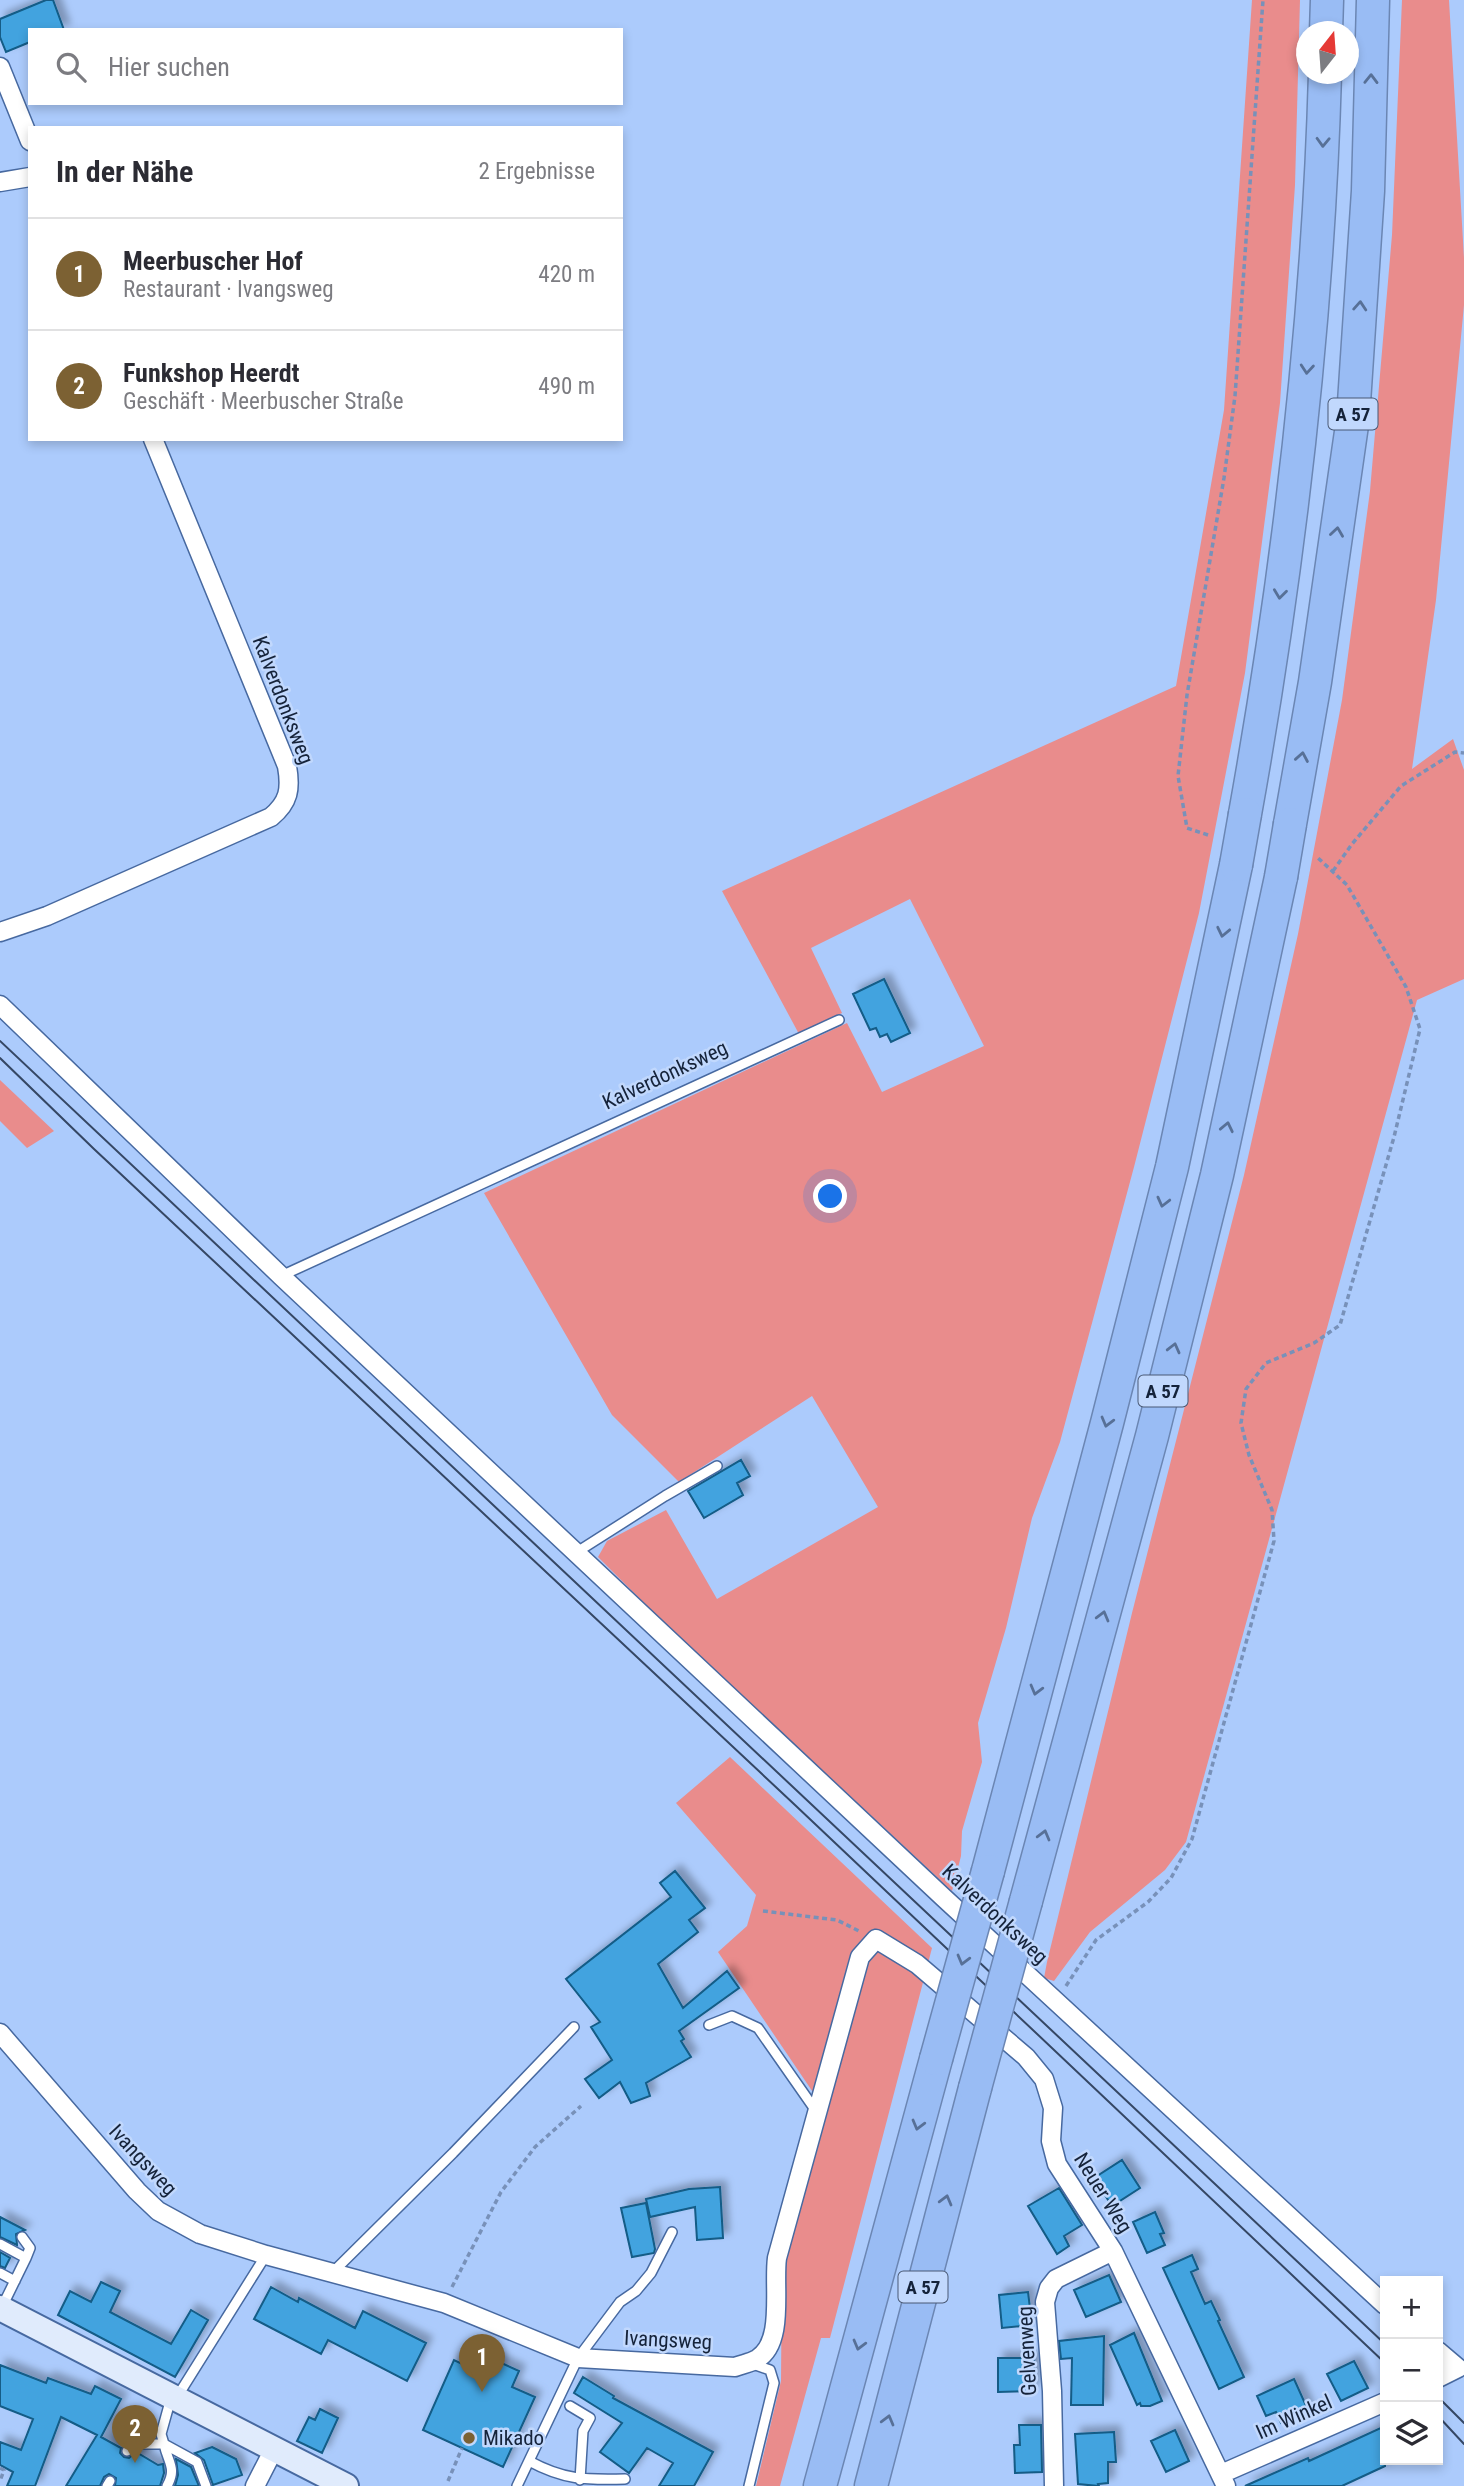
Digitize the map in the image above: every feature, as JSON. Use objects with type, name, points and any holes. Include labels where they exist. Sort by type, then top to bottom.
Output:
[{"type":"highway","points":[[1326,21],[1327,0]]},
{"type":"highway","name":"A 57","points":[[870,2486],[1152,1436],[1217,1175],[1281,877],[1315,682],[1353,418],[1368,191],[1373,0]]},
{"type":"highway","name":"A 57","points":[[820,2486],[1107,1423],[1172,1167],[1236,865],[1270,677],[1302,420],[1322,188],[1325,84]]},
{"type":"main road","points":[[1,2308],[346,2486]]},
{"type":"street","points":[[0,67],[28,136]]},
{"type":"street","points":[[0,182],[28,177]]},
{"type":"street","name":"Kalverdonksweg","points":[[0,932],[47,916],[271,817],[282,808],[289,794],[288,766],[154,441]]},
{"type":"street","name":"Kalverdonksweg","points":[[0,1004],[281,1276],[1380,2300]]},
{"type":"street","points":[[748,2362],[758,2358],[771,2343],[776,2322],[774,2277],[777,2258],[860,1957],[876,1939]]},
{"type":"street","name":"Neuer Weg","points":[[876,1939],[917,1964],[1026,2057],[1044,2079],[1053,2108],[1052,2153],[1113,2251],[1224,2480]]},
{"type":"street","name":"Ivangsweg","points":[[0,2033],[137,2191],[158,2211],[200,2234],[266,2255],[444,2303],[578,2358],[735,2367],[748,2362]]},
{"type":"street","name":"Gelvenweg","points":[[1054,2486],[1052,2390],[1045,2302],[1049,2288],[1056,2279],[1113,2251]]},
{"type":"street","points":[[1443,2355],[1458,2368],[1443,2376]]},
{"type":"street","name":"Im Winkel","points":[[1224,2480],[1380,2404]]},
{"type":"street","points":[[255,2486],[274,2449]]},
{"type":"lane","name":"Kalverdonksweg","points":[[281,1276],[839,1020]]},
{"type":"lane","points":[[577,1552],[717,1466]]},
{"type":"lane","points":[[709,2025],[732,2016],[758,2028],[817,2113]]},
{"type":"lane","points":[[332,2273],[575,2027]]},
{"type":"lane","points":[[517,2486],[578,2358],[620,2302],[636,2291],[651,2273],[672,2232]]},
{"type":"lane","points":[[1,2308],[30,2248],[22,2237]]},
{"type":"lane","points":[[0,2244],[26,2258]]},
{"type":"lane","points":[[167,2486],[173,2469],[161,2434],[174,2398],[266,2255]]},
{"type":"lane","points":[[0,2273],[15,2281]]},
{"type":"lane","points":[[748,2362],[770,2370],[774,2383],[749,2486]]},
{"type":"lane","points":[[570,2406],[594,2420],[583,2431],[580,2480]]},
{"type":"lane","points":[[127,2451],[135,2444],[164,2444],[197,2462],[206,2486]]},
{"type":"lane","points":[[529,2461],[549,2472],[580,2480],[625,2479]]},
{"type":"path","points":[[1208,835],[1188,828],[1178,776],[1187,695],[1224,478],[1235,396],[1263,0]]},
{"type":"path","points":[[1333,871],[1401,786],[1455,752],[1464,753]]},
{"type":"path","points":[[1057,2002],[1096,1940],[1148,1902],[1171,1878],[1192,1839],[1274,1541],[1272,1510],[1249,1455],[1241,1423],[1246,1389],[1266,1363],[1314,1343],[1340,1325],[1394,1137],[1420,1029],[1406,987],[1347,884],[1317,857]]},
{"type":"path","points":[[764,1911],[838,1920],[876,1939]]},
{"type":"path","points":[[444,2303],[501,2192],[535,2147],[581,2106]]},
{"type":"path","points":[[448,2481],[462,2448]]},
{"type":"path","points":[[0,2468],[4,2470],[0,2481]]},
{"type":"shaded area","points":[[1252,0],[1300,0],[1299,21],[1296,21],[1298,84],[1295,185],[1280,403],[1245,673],[1199,913],[1060,1442],[1032,1518],[1006,1628],[978,1723],[982,1762],[962,1831],[961,1856],[952,1891],[660,1619],[598,1557],[607,1541],[666,1510],[717,1599],[878,1507],[812,1396],[679,1482],[612,1415],[484,1193],[847,1023],[882,1092],[984,1046],[910,899],[811,948],[842,1013],[799,1034],[722,891],[1176,686],[1224,410]]},
{"type":"shaded area","points":[[1402,0],[1449,0],[1464,258],[1464,305],[1436,600],[1412,769],[1453,739],[1464,770],[1464,979],[1417,1000],[1186,1842],[1165,1870],[1090,1932],[1054,1981],[1044,1978],[1047,1962],[1132,1613],[1244,1175],[1298,934],[1342,700],[1370,491],[1392,235]]},
{"type":"shaded area","points":[[0,1080],[54,1131],[27,1148],[0,1121]]},
{"type":"shaded area","points":[[730,1757],[932,1948],[830,2338],[821,2338],[780,2486],[756,2486],[781,2381],[782,2261],[825,2110],[718,1952],[747,1926],[756,1895],[676,1803]]},
{"type":"building","points":[[46,0],[53,0],[63,28],[28,28],[28,43],[6,52],[0,37],[0,19]]},
{"type":"building","points":[[884,979],[910,1033],[891,1042],[887,1034],[880,1037],[876,1028],[870,1030],[853,994]]},
{"type":"building","points":[[741,1460],[750,1476],[737,1483],[743,1495],[704,1518],[688,1491]]},
{"type":"building","points":[[675,1871],[705,1908],[689,1920],[698,1932],[658,1964],[683,2008],[727,1971],[739,1988],[679,2031],[684,2039],[681,2041],[691,2057],[646,2083],[650,2096],[631,2103],[620,2082],[599,2098],[585,2079],[612,2060],[591,2027],[600,2022],[566,1979],[671,1897],[660,1883]]},
{"type":"building","points":[[1122,2160],[1140,2188],[1112,2206],[1094,2178]]},
{"type":"building","points":[[720,2187],[723,2238],[697,2240],[695,2207],[650,2217],[646,2199],[689,2189]]},
{"type":"building","points":[[1059,2188],[1082,2225],[1064,2236],[1069,2246],[1057,2254],[1028,2206]]},
{"type":"building","points":[[646,2203],[654,2253],[632,2257],[621,2208]]},
{"type":"building","points":[[1155,2212],[1164,2233],[1160,2234],[1165,2245],[1147,2253],[1133,2222]]},
{"type":"building","points":[[0,2217],[25,2230],[16,2234],[17,2245],[0,2237]]},
{"type":"building","points":[[0,2252],[10,2258],[5,2268],[0,2266]]},
{"type":"building","points":[[1192,2255],[1198,2269],[1191,2272],[1205,2304],[1211,2301],[1244,2377],[1219,2389],[1163,2268]]},
{"type":"building","points":[[1109,2275],[1121,2302],[1086,2317],[1074,2290]]},
{"type":"building","points":[[101,2282],[120,2291],[110,2312],[171,2344],[191,2310],[208,2320],[175,2377],[58,2315],[70,2291],[91,2302]]},
{"type":"building","points":[[271,2287],[298,2302],[299,2298],[355,2328],[363,2311],[426,2343],[407,2381],[328,2340],[321,2354],[254,2319]]},
{"type":"building","points":[[1028,2292],[1032,2325],[1002,2328],[999,2295]]},
{"type":"building","points":[[1134,2333],[1162,2401],[1150,2406],[1141,2406],[1140,2403],[1137,2405],[1110,2345]]},
{"type":"building","points":[[1104,2336],[1103,2405],[1071,2405],[1072,2358],[1061,2359],[1059,2341]]},
{"type":"building","points":[[486,2356],[519,2371],[512,2387],[535,2397],[503,2467],[423,2430],[454,2360],[479,2372]]},
{"type":"building","points":[[998,2358],[1034,2358],[1032,2391],[998,2392]]},
{"type":"building","points":[[1354,2361],[1368,2388],[1341,2401],[1327,2374]]},
{"type":"building","points":[[0,2365],[46,2383],[48,2378],[91,2394],[95,2386],[121,2399],[101,2437],[121,2448],[120,2453],[124,2457],[129,2458],[136,2452],[158,2465],[163,2464],[164,2473],[160,2486],[115,2486],[116,2478],[109,2474],[104,2477],[100,2486],[66,2486],[97,2435],[61,2417],[35,2486],[7,2486],[13,2472],[0,2465],[0,2442],[21,2450],[33,2419],[0,2406]]},
{"type":"building","points":[[583,2377],[614,2396],[613,2398],[713,2452],[694,2486],[659,2486],[673,2463],[647,2448],[629,2473],[600,2452],[622,2423],[574,2393]]},
{"type":"building","points":[[1294,2379],[1308,2410],[1281,2423],[1276,2412],[1266,2416],[1257,2396]]},
{"type":"building","points":[[320,2409],[338,2418],[322,2453],[297,2441],[309,2417],[315,2420]]},
{"type":"building","points":[[1019,2425],[1041,2425],[1042,2472],[1015,2473],[1014,2445],[1020,2445]]},
{"type":"building","points":[[1380,2428],[1380,2465],[1385,2466],[1342,2486],[1245,2486],[1308,2458],[1309,2461]]},
{"type":"building","points":[[1175,2430],[1189,2461],[1166,2472],[1151,2441]]},
{"type":"building","points":[[1114,2432],[1116,2462],[1108,2462],[1108,2483],[1098,2484],[1099,2486],[1078,2484],[1075,2434]]},
{"type":"building","points":[[212,2447],[236,2459],[242,2475],[213,2485],[204,2460],[195,2453]]},
{"type":"building","points":[[176,2459],[191,2467],[199,2486],[175,2486],[178,2475]]},
{"type":"tram line","points":[[0,1041],[1380,2339]]},
{"type":"tram line","points":[[0,1058],[1380,2358]]},
{"type":"tram line","points":[[1443,2402],[1464,2423]]},
{"type":"tram line","points":[[1443,2421],[1464,2444]]},
{"type":"place","name":"Meerbuscher Hof","points":[[482,2392]]},
{"type":"place","name":"Mikado","points":[[469,2438]]},
{"type":"place","name":"Funkshop Heerdt","points":[[135,2463]]}]
